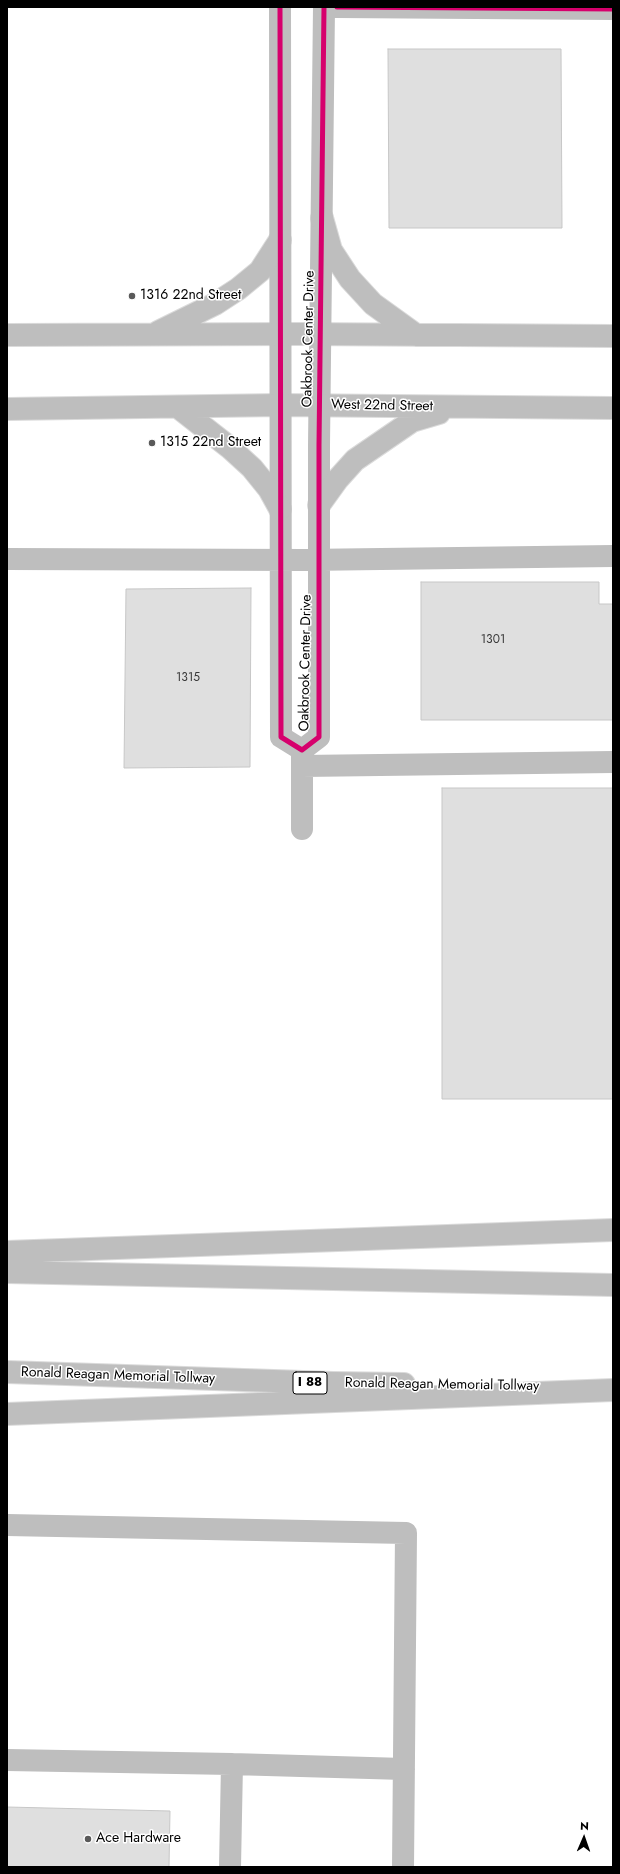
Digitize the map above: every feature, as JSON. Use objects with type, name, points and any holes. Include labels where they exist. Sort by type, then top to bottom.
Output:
[{"type":"main road","name":"Oakbrook Center Drive","points":[[280,7],[281,737],[302,758],[319,737],[319,505],[324,7]]},
{"type":"main road","points":[[336,7],[613,9]]},
{"type":"main road","points":[[322,218],[331,250],[350,279],[373,304],[416,335]]},
{"type":"main road","points":[[152,335],[215,304],[238,290],[260,271],[280,240]]},
{"type":"main road","points":[[7,336],[321,334],[613,336]]},
{"type":"main road","name":"West 22nd Street","points":[[7,409],[280,405],[613,408]]},
{"type":"main road","points":[[319,505],[337,480],[355,460],[385,438],[412,421],[460,406]]},
{"type":"main road","points":[[178,407],[229,447],[252,468],[269,489],[280,509]]},
{"type":"main road","points":[[7,559],[319,560],[613,556]]},
{"type":"main road","points":[[302,828],[302,758],[613,762]]},
{"type":"main road","points":[[7,1252],[613,1230]]},
{"type":"main road","points":[[7,1272],[613,1285]]},
{"type":"main road","name":"Ronald Reagan Memorial Tollway","points":[[7,1372],[332,1383],[613,1386]]},
{"type":"main road","points":[[7,1414],[613,1390]]},
{"type":"main road","points":[[7,1526],[406,1533],[403,1867]]},
{"type":"main road","points":[[7,1760],[404,1769]]},
{"type":"main road","points":[[230,1867],[232,1764]]},
{"type":"building","points":[[388,49],[561,49],[562,228],[389,228]]},
{"type":"building","points":[[421,582],[599,582],[599,604],[613,604],[613,720],[421,720]]},
{"type":"building","points":[[251,588],[250,767],[124,768],[126,589]]},
{"type":"building","points":[[442,788],[613,788],[613,1099],[442,1099]]},
{"type":"building","name":"Ace Hardware","points":[[7,1807],[170,1811],[169,1867],[7,1867]]},
{"type":"cycle path","points":[[280,7],[281,737],[302,750],[319,737],[319,445],[324,7]]},
{"type":"cycle path","points":[[337,7],[613,9]]},
{"type":"place","name":"1316 22nd Street","points":[[132,296]]},
{"type":"place","name":"1315 22nd Street","points":[[152,443]]},
{"type":"place","name":"Ace Hardware","points":[[88,1839]]}]
